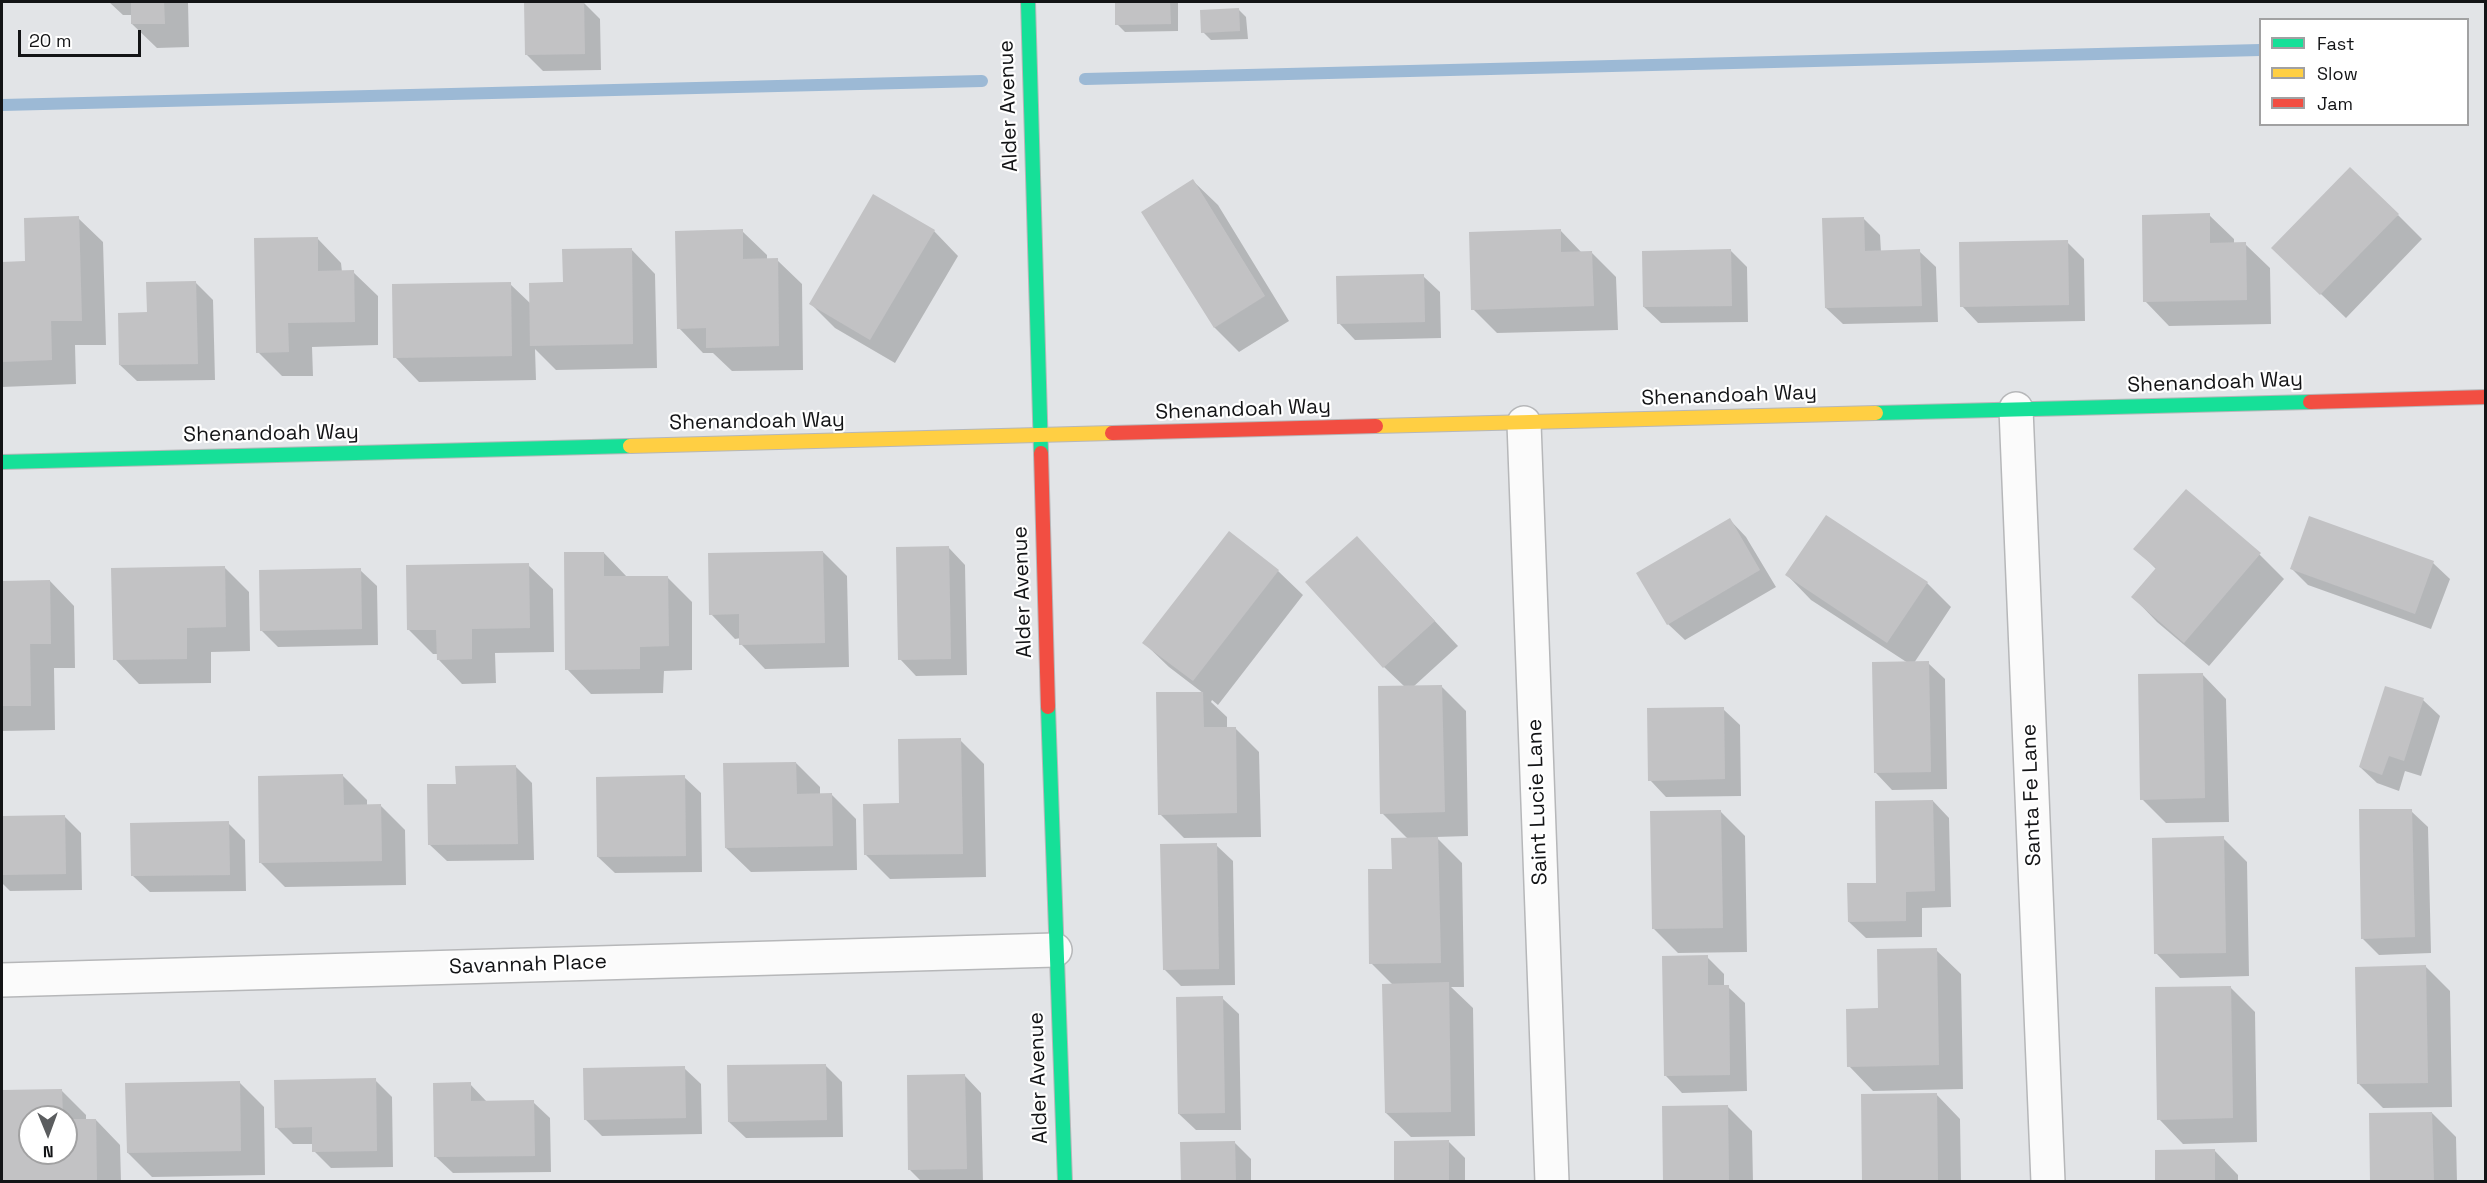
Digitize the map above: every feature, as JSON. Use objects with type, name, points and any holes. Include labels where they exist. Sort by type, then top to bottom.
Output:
[{"type":"street","name":"Alder Avenue","points":[[1028,2],[1055,950],[1065,1182]]},
{"type":"street","name":"Shenandoah Way","points":[[2,462],[2486,397]]},
{"type":"street","name":"Santa Fe Lane","points":[[2016,410],[2048,1182]]},
{"type":"street","name":"Saint Lucie Lane","points":[[1524,423],[1552,1182]]},
{"type":"street","name":"Savannah Place","points":[[2,980],[1055,950]]},
{"type":"building","points":[[131,2],[164,2],[165,24],[131,24]]},
{"type":"building","points":[[524,2],[584,2],[585,54],[525,55]]},
{"type":"building","points":[[1115,2],[1170,2],[1171,24],[1115,25]]},
{"type":"building","points":[[1239,8],[1240,31],[1201,33],[1200,10]]},
{"type":"building","points":[[2350,167],[2399,214],[2320,295],[2271,248]]},
{"type":"building","points":[[1193,179],[1265,296],[1214,328],[1141,212]]},
{"type":"building","points":[[873,194],[935,230],[870,340],[809,304]]},
{"type":"building","points":[[2210,213],[2210,243],[2246,242],[2247,300],[2143,302],[2142,215]]},
{"type":"building","points":[[79,216],[82,321],[51,321],[52,360],[2,362],[2,262],[25,261],[24,218]]},
{"type":"building","points":[[1864,217],[1865,251],[1920,249],[1922,306],[1825,308],[1822,218]]},
{"type":"building","points":[[743,229],[743,259],[778,258],[779,346],[706,348],[706,328],[677,329],[675,231]]},
{"type":"building","points":[[1561,229],[1561,252],[1592,251],[1594,306],[1471,310],[1469,232]]},
{"type":"building","points":[[318,237],[318,271],[354,270],[355,322],[288,323],[289,352],[256,353],[254,238]]},
{"type":"building","points":[[2068,240],[2069,305],[1960,307],[1959,242]]},
{"type":"building","points":[[632,248],[633,344],[530,346],[529,283],[563,282],[562,249]]},
{"type":"building","points":[[1731,249],[1732,306],[1643,307],[1642,251]]},
{"type":"building","points":[[1424,274],[1425,322],[1337,324],[1336,276]]},
{"type":"building","points":[[196,281],[198,364],[119,365],[118,313],[147,312],[146,282]]},
{"type":"building","points":[[511,282],[512,356],[393,358],[392,284]]},
{"type":"building","points":[[2186,489],[2261,553],[2184,643],[2131,597],[2156,568],[2133,549]]},
{"type":"building","points":[[1826,515],[1928,582],[1887,643],[1785,575]]},
{"type":"building","points":[[2309,516],[2434,561],[2415,614],[2290,569]]},
{"type":"building","points":[[1730,518],[1760,570],[1667,625],[1636,573]]},
{"type":"building","points":[[1229,531],[1279,570],[1193,681],[1142,643]]},
{"type":"building","points":[[1357,536],[1435,621],[1383,668],[1305,582]]},
{"type":"building","points":[[949,546],[951,659],[898,660],[896,547]]},
{"type":"building","points":[[823,551],[825,643],[739,645],[739,614],[709,615],[708,553]]},
{"type":"building","points":[[564,552],[604,552],[604,576],[668,576],[669,646],[640,647],[640,669],[565,670]]},
{"type":"building","points":[[529,563],[530,628],[472,629],[472,659],[437,660],[436,630],[407,630],[406,565]]},
{"type":"building","points":[[225,566],[226,627],[187,628],[187,659],[113,660],[111,568]]},
{"type":"building","points":[[361,568],[362,629],[260,631],[259,570]]},
{"type":"building","points":[[50,580],[51,644],[30,644],[31,706],[2,706],[2,581]]},
{"type":"building","points":[[1929,661],[1931,772],[1874,773],[1872,662]]},
{"type":"building","points":[[2203,673],[2205,798],[2140,800],[2138,674]]},
{"type":"building","points":[[1442,685],[1445,812],[1380,814],[1378,686]]},
{"type":"building","points":[[2385,686],[2424,698],[2404,761],[2389,756],[2382,775],[2359,767]]},
{"type":"building","points":[[1156,692],[1203,692],[1204,727],[1236,727],[1237,813],[1158,815]]},
{"type":"building","points":[[1724,707],[1725,779],[1648,781],[1647,708]]},
{"type":"building","points":[[961,738],[963,854],[864,855],[863,804],[899,803],[898,739]]},
{"type":"building","points":[[796,762],[797,794],[832,793],[833,846],[725,848],[723,763]]},
{"type":"building","points":[[516,765],[518,844],[428,845],[427,784],[456,784],[455,766]]},
{"type":"building","points":[[343,774],[344,805],[381,804],[382,861],[259,863],[258,776]]},
{"type":"building","points":[[685,775],[686,856],[597,857],[596,777]]},
{"type":"building","points":[[1933,800],[1935,891],[1906,892],[1906,921],[1848,922],[1847,883],[1876,883],[1875,801]]},
{"type":"building","points":[[2359,809],[2412,809],[2415,937],[2361,939]]},
{"type":"building","points":[[1721,810],[1723,928],[1652,929],[1650,811]]},
{"type":"building","points":[[65,815],[66,874],[2,875],[2,816]]},
{"type":"building","points":[[229,821],[230,875],[131,876],[130,823]]},
{"type":"building","points":[[2224,836],[2226,953],[2154,954],[2152,838]]},
{"type":"building","points":[[1438,837],[1441,963],[1369,964],[1368,869],[1392,869],[1391,838]]},
{"type":"building","points":[[1217,843],[1219,969],[1163,970],[1160,844]]},
{"type":"building","points":[[1937,948],[1939,1065],[1847,1067],[1846,1009],[1878,1008],[1877,949]]},
{"type":"building","points":[[1708,955],[1708,985],[1729,985],[1730,1075],[1664,1076],[1662,956]]},
{"type":"building","points":[[2426,965],[2428,1083],[2357,1084],[2355,967]]},
{"type":"building","points":[[1449,982],[1451,1112],[1385,1113],[1382,984]]},
{"type":"building","points":[[2231,986],[2233,1118],[2157,1120],[2155,987]]},
{"type":"building","points":[[1223,996],[1225,1113],[1178,1114],[1176,997]]},
{"type":"building","points":[[826,1064],[827,1120],[728,1122],[727,1065]]},
{"type":"building","points":[[685,1066],[686,1118],[584,1120],[583,1068]]},
{"type":"building","points":[[965,1074],[967,1169],[908,1170],[907,1075]]},
{"type":"building","points":[[376,1078],[377,1151],[312,1152],[312,1127],[275,1128],[274,1080]]},
{"type":"building","points":[[240,1081],[241,1151],[127,1153],[125,1083]]},
{"type":"building","points":[[471,1082],[471,1101],[534,1100],[535,1156],[434,1157],[433,1083]]},
{"type":"building","points":[[62,1089],[63,1105],[18,1105],[18,1165],[78,1165],[78,1119],[96,1119],[97,1182],[2,1182],[2,1090]]},
{"type":"building","points":[[1937,1093],[1938,1182],[1862,1182],[1861,1094]]},
{"type":"building","points":[[1728,1105],[1729,1182],[1663,1182],[1662,1106]]},
{"type":"building","points":[[2432,1112],[2434,1182],[2370,1182],[2369,1113]]},
{"type":"building","points":[[1449,1140],[1449,1182],[1394,1182],[1394,1141]]},
{"type":"building","points":[[1235,1141],[1236,1182],[1181,1182],[1180,1142]]},
{"type":"building","points":[[2215,1149],[2215,1182],[2155,1182],[2155,1150]]},
{"type":"waterway","points":[[1085,79],[2259,50]]},
{"type":"waterway","points":[[2,105],[982,81]]},
{"type":"traffic: fast","points":[[1028,2],[1041,453]]},
{"type":"traffic: fast","points":[[1876,413],[2310,402]]},
{"type":"traffic: fast","points":[[2,462],[630,446]]},
{"type":"traffic: fast","points":[[1048,707],[1065,1182]]},
{"type":"traffic: slow","points":[[1376,426],[1876,413]]},
{"type":"traffic: slow","points":[[630,446],[1112,433]]},
{"type":"traffic: jam","points":[[2310,402],[2486,397]]},
{"type":"traffic: jam","points":[[1112,433],[1376,426]]},
{"type":"traffic: jam","points":[[1041,453],[1048,707]]}]
